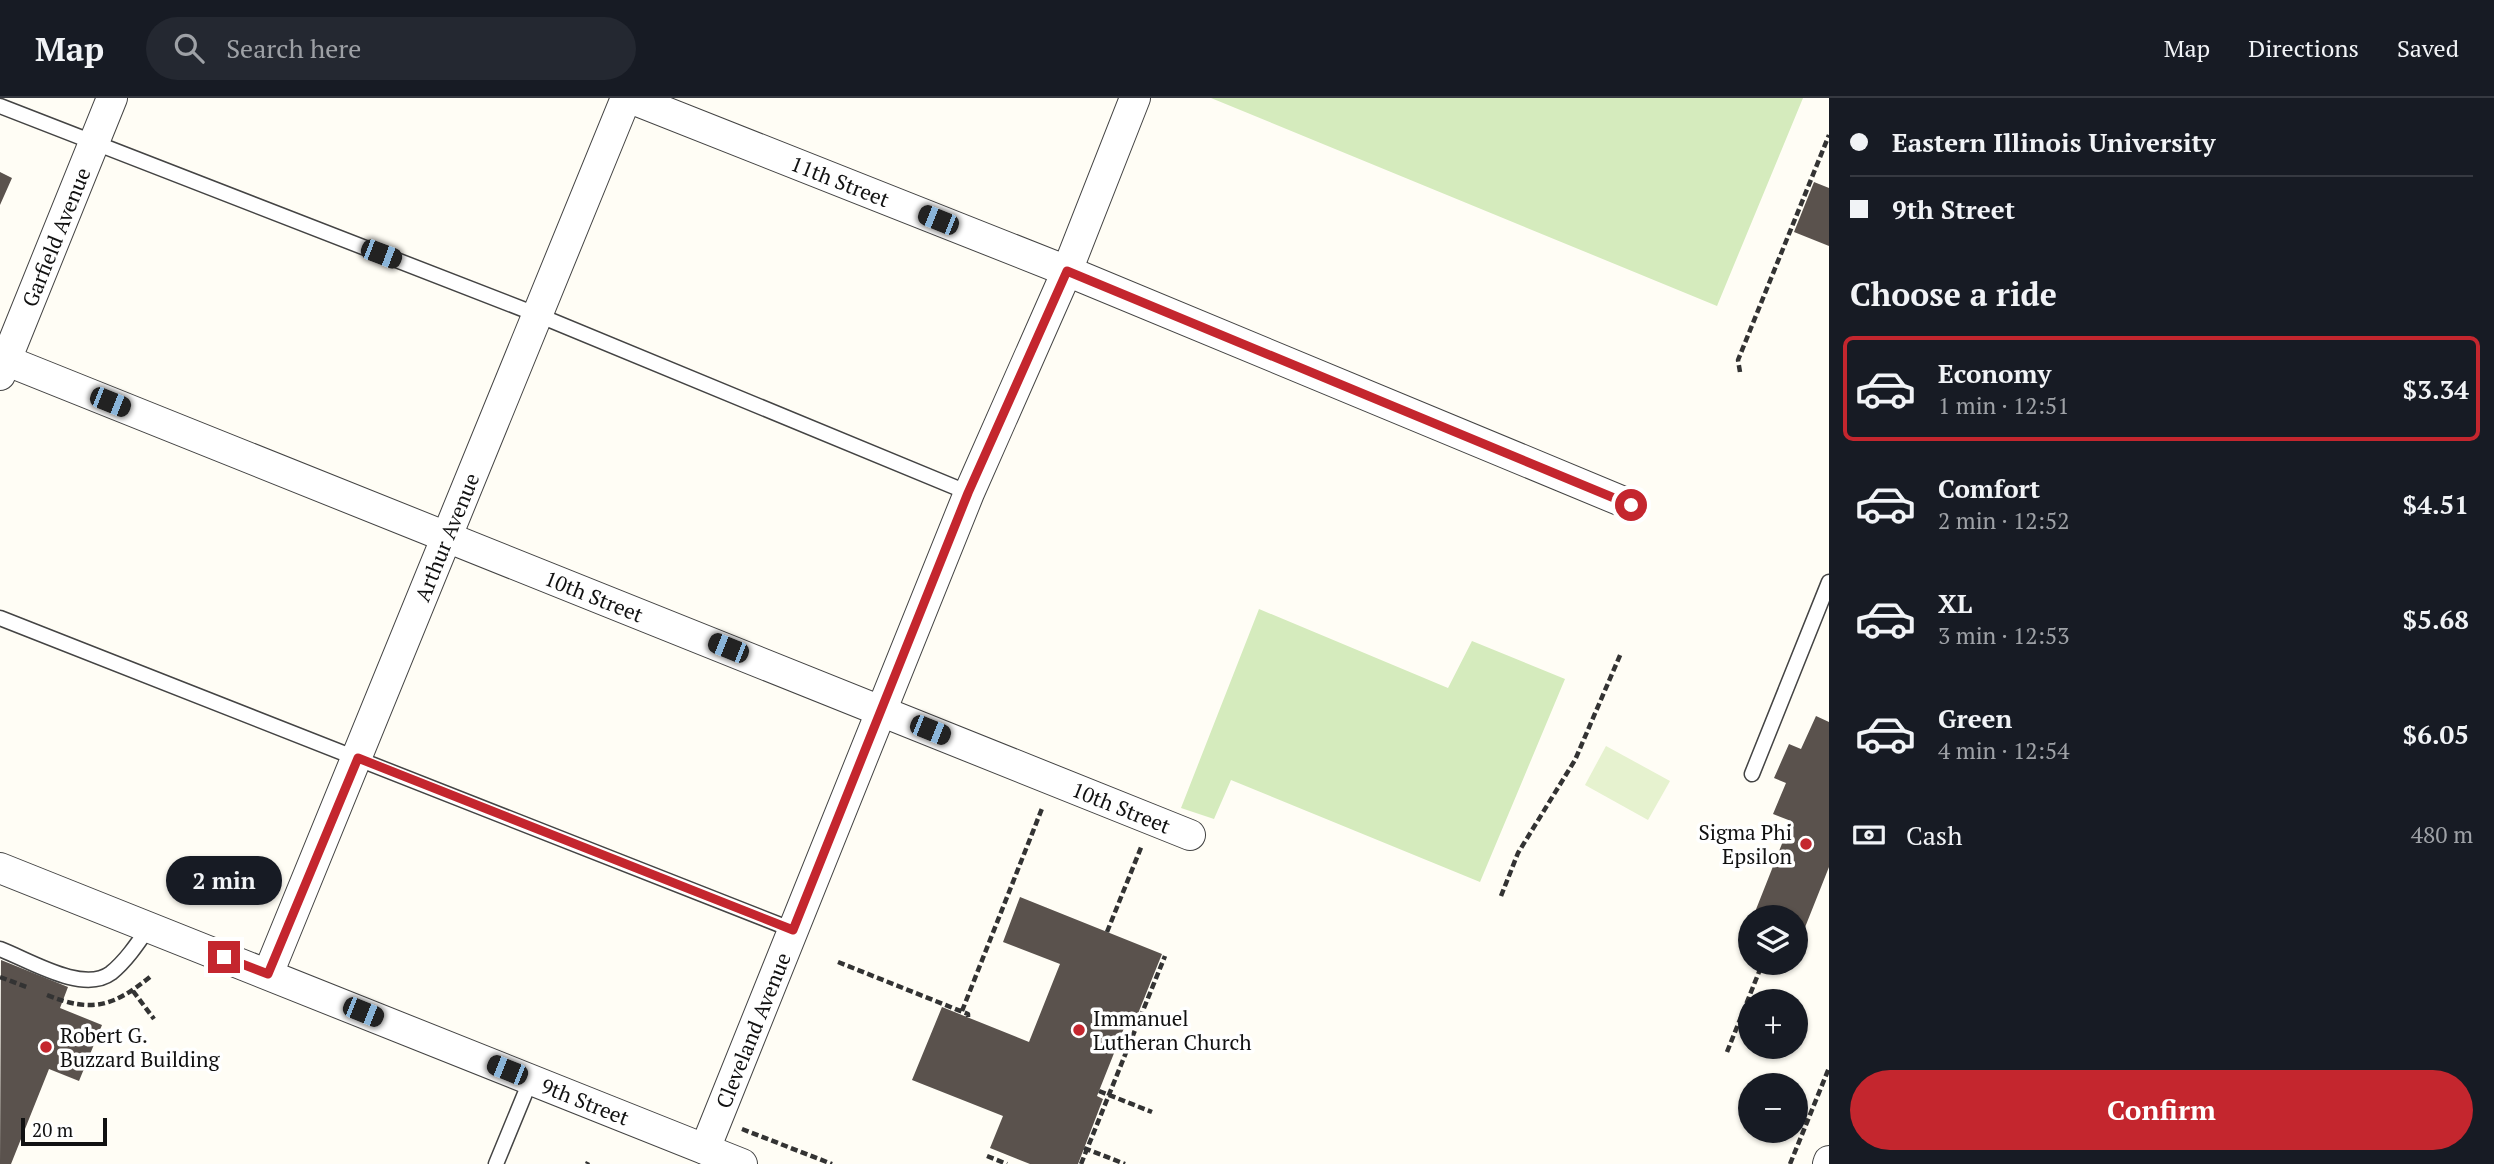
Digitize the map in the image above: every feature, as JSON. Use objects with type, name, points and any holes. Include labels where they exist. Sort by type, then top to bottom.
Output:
[{"type":"street","name":"Garfield Avenue","points":[[2,364],[112,98]]},
{"type":"street","name":"11th Street","points":[[628,98],[1067,271],[1631,505]]},
{"type":"street","name":"Arthur Avenue","points":[[268,974],[628,98]]},
{"type":"street","name":"Cleveland Avenue","points":[[701,1156],[968,493],[1067,271],[1135,98]]},
{"type":"street","name":"10th Street","points":[[2,364],[448,536],[1190,835]]},
{"type":"street","name":"9th Street","points":[[0,868],[531,1079],[701,1156],[742,1164]]},
{"type":"lane","points":[[0,106],[538,314],[968,493]]},
{"type":"lane","points":[[1752,774],[1829,582]]},
{"type":"lane","points":[[0,618],[793,930]]},
{"type":"lane","points":[[0,948],[80,981],[96,980],[111,973],[149,928]]},
{"type":"lane","points":[[496,1164],[531,1079]]},
{"type":"path","points":[[1740,372],[1738,360],[1829,135]]},
{"type":"path","points":[[1501,896],[1518,853],[1575,760],[1621,653]]},
{"type":"path","points":[[962,1011],[1046,798]]},
{"type":"path","points":[[1107,932],[1152,819]]},
{"type":"path","points":[[1081,1164],[1165,956]]},
{"type":"path","points":[[838,962],[962,1011],[968,1014],[968,1017]]},
{"type":"path","points":[[1727,1052],[1758,975]]},
{"type":"path","points":[[133,991],[154,1019]]},
{"type":"path","points":[[1790,1164],[1829,1069]]},
{"type":"path","points":[[1099,1091],[1152,1112]]},
{"type":"path","points":[[1086,1148],[1125,1164]]},
{"type":"path","points":[[987,1156],[1007,1164]]},
{"type":"green space","points":[[1211,98],[1803,98],[1717,306]]},
{"type":"green space","points":[[1259,609],[1448,688],[1472,641],[1565,679],[1480,882],[1231,780],[1214,819],[1181,808]]},
{"type":"green space","points":[[1606,746],[1670,781],[1648,820],[1585,785]]},
{"type":"building","points":[[0,172],[12,178],[0,205]]},
{"type":"building","points":[[1814,182],[1829,188],[1829,246],[1794,232]]},
{"type":"building","name":"Sigma Phi Epsilon","points":[[1816,716],[1829,722],[1829,867],[1808,920],[1808,905],[1758,905],[1791,821],[1773,814],[1786,783],[1774,778],[1789,744],[1801,749]]},
{"type":"building","name":"Immanuel Lutheran Church","points":[[1020,897],[1162,954],[1137,1016],[1130,1013],[1097,1096],[1103,1099],[1078,1164],[1030,1164],[990,1148],[1003,1116],[912,1080],[942,1007],[1029,1042],[1060,964],[1003,942]]},
{"type":"building","name":"Robert G. Buzzard Building","points":[[1,960],[68,987],[60,1008],[102,1025],[79,1081],[49,1069],[11,1164],[0,1164]]},
{"type":"place","name":"Sigma Phi Epsilon","points":[[1806,844]]},
{"type":"place","name":"Immanuel Lutheran Church","points":[[1079,1030]]},
{"type":"place","name":"Robert G. Buzzard Building","points":[[46,1047]]},
{"type":"route","points":[[224,957],[268,974],[358,758],[793,930],[968,493],[1067,271],[1631,505]]}]
